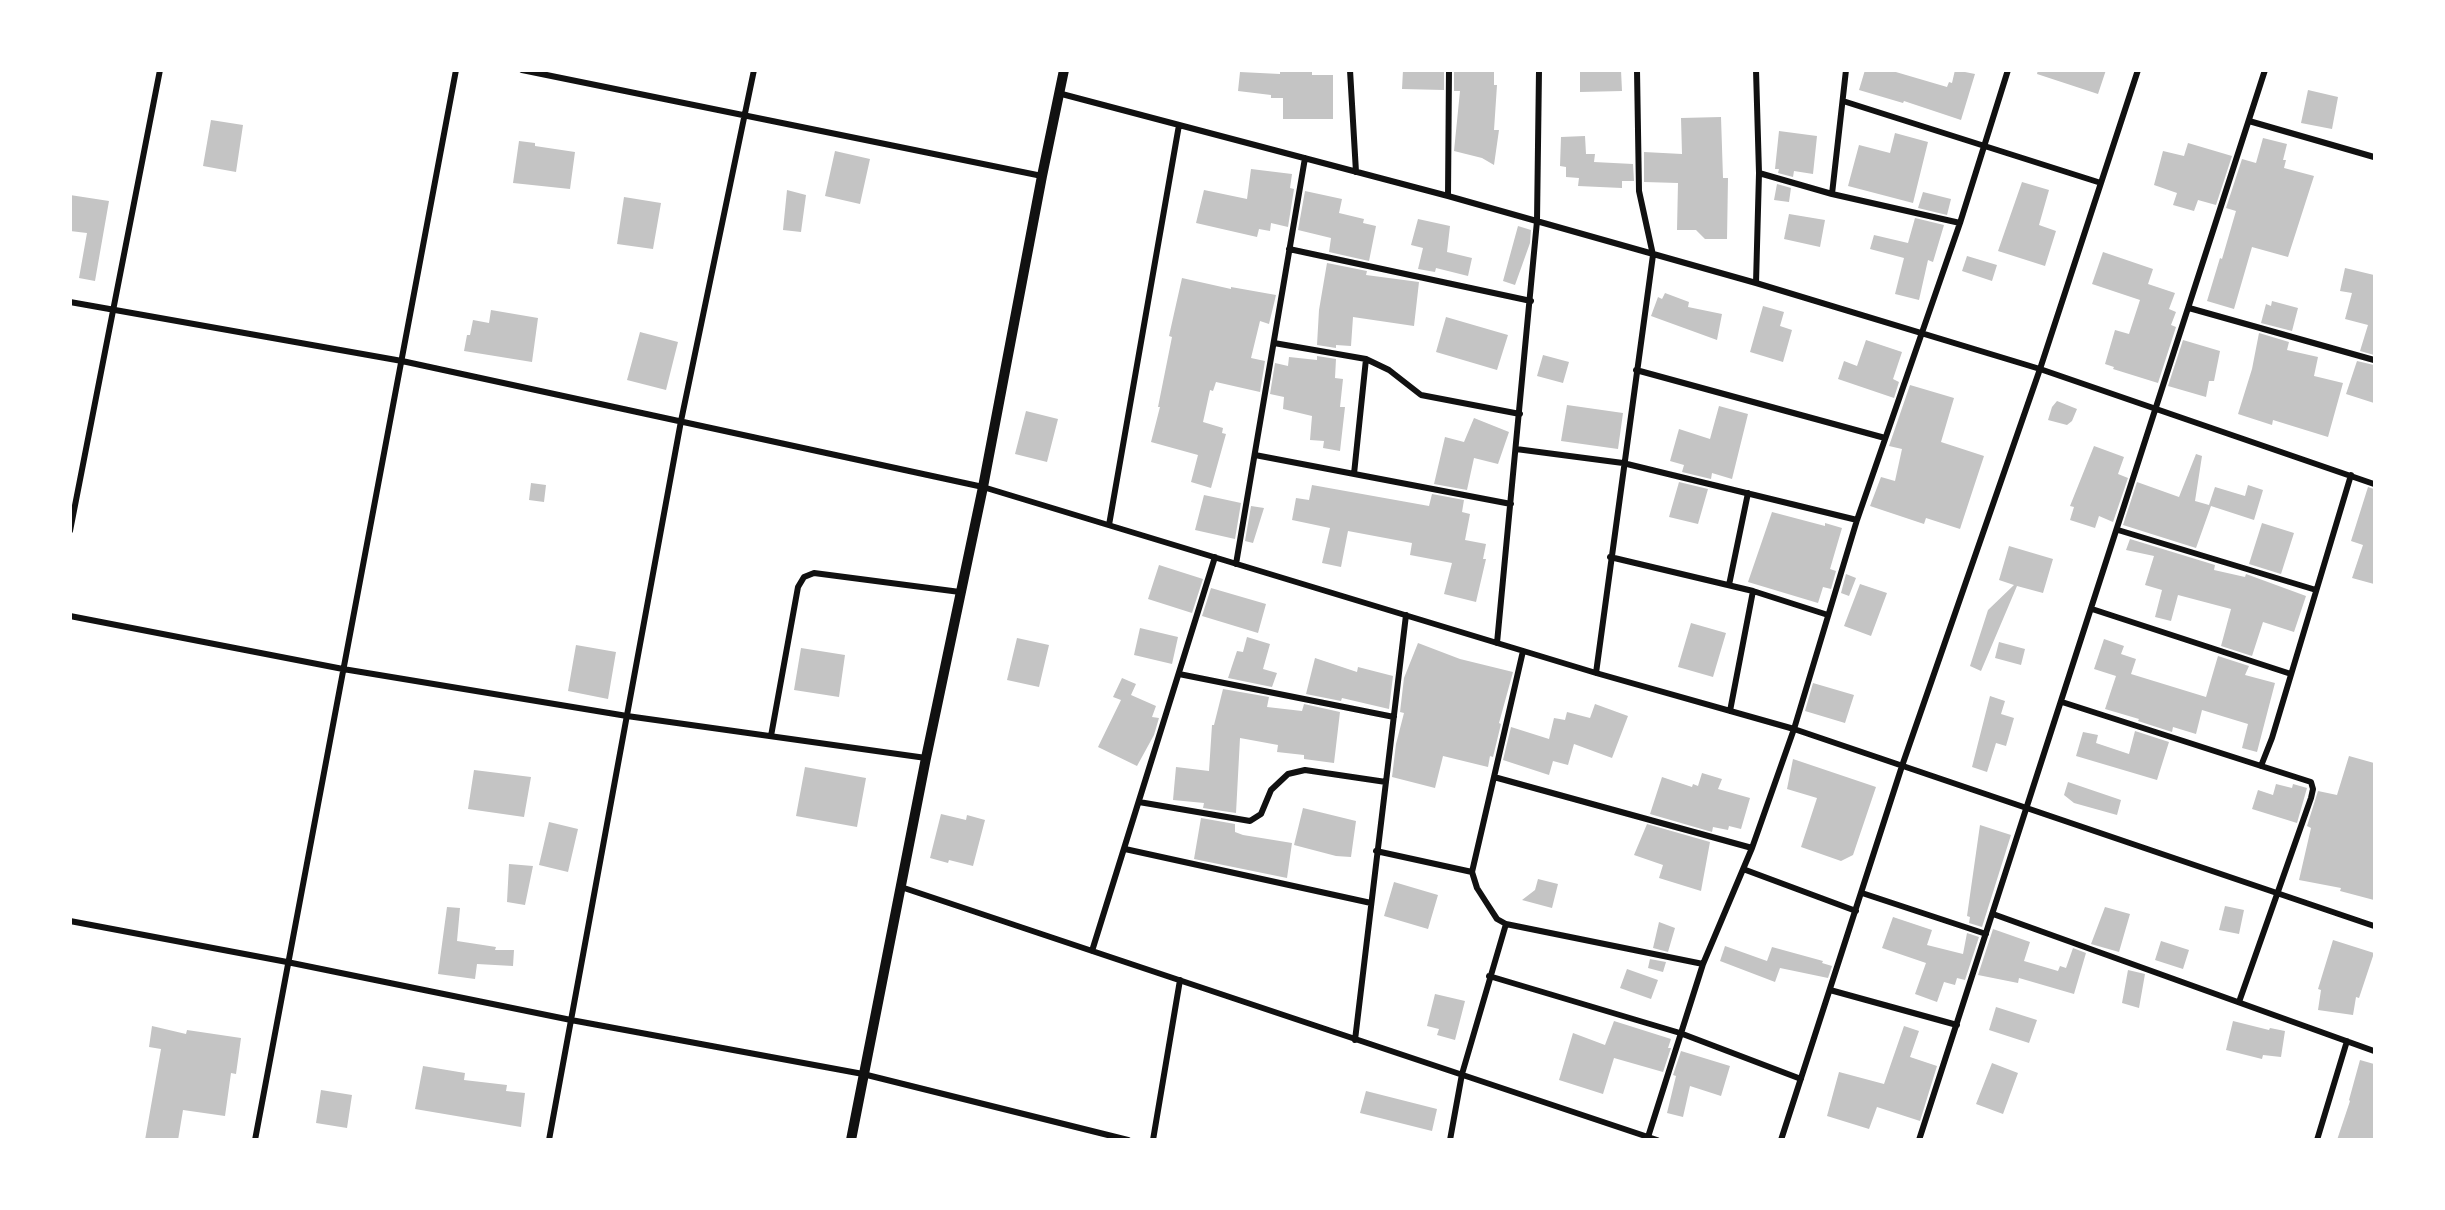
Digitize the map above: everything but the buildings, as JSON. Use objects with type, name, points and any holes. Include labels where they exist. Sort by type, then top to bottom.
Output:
[{"type":"street","points":[[70,531],[159,70]]},
{"type":"street","points":[[255,1140],[456,70]]},
{"type":"street","points":[[522,70],[1042,176]]},
{"type":"street","points":[[549,1140],[681,421],[754,70]]},
{"type":"street","points":[[851,1140],[926,758],[983,487],[1064,70]]},
{"type":"street","points":[[1350,70],[1356,172]]},
{"type":"street","points":[[1448,196],[1449,70]]},
{"type":"street","points":[[1497,643],[1537,221],[1539,70]]},
{"type":"street","points":[[1596,673],[1610,557],[1653,255],[1639,191],[1637,70]]},
{"type":"street","points":[[1756,70],[1759,173],[1756,283]]},
{"type":"street","points":[[1832,194],[1846,70]]},
{"type":"street","points":[[1648,1137],[1703,964],[1752,848],[1794,729],[1857,520],[1960,223],[2008,70]]},
{"type":"street","points":[[1781,1140],[1902,766],[2040,369],[2138,70]]},
{"type":"street","points":[[1919,1140],[2265,70]]},
{"type":"street","points":[[1058,93],[1448,196],[1756,283],[2040,369],[2374,484]]},
{"type":"street","points":[[1844,101],[2101,183]]},
{"type":"street","points":[[2249,121],[2374,157]]},
{"type":"street","points":[[1109,525],[1179,125]]},
{"type":"street","points":[[1236,564],[1305,158]]},
{"type":"street","points":[[1759,173],[1832,194],[1960,223]]},
{"type":"street","points":[[1290,249],[1531,301]]},
{"type":"street","points":[[70,302],[402,361],[983,487],[1596,673],[1794,729],[2374,926]]},
{"type":"street","points":[[2189,308],[2374,360]]},
{"type":"street","points":[[1274,343],[1366,359],[1389,370],[1421,395],[1520,414]]},
{"type":"street","points":[[1354,474],[1366,359]]},
{"type":"street","points":[[1636,370],[1885,438]]},
{"type":"street","points":[[1516,449],[1623,464],[1857,520]]},
{"type":"street","points":[[1255,455],[1511,504]]},
{"type":"street","points":[[2261,766],[2272,738],[2351,476]]},
{"type":"street","points":[[1729,585],[1748,493]]},
{"type":"street","points":[[2118,530],[2316,590]]},
{"type":"street","points":[[1092,951],[1215,557]]},
{"type":"street","points":[[1610,557],[1753,591],[1828,615]]},
{"type":"street","points":[[771,736],[798,586],[804,577],[814,573],[960,592]]},
{"type":"street","points":[[1730,711],[1753,591]]},
{"type":"street","points":[[2092,609],[2291,674]]},
{"type":"street","points":[[1355,1040],[1406,615]]},
{"type":"street","points":[[70,616],[343,669],[627,716],[926,758]]},
{"type":"street","points":[[1523,651],[1472,872],[1477,888],[1497,918],[1506,924],[1703,964]]},
{"type":"street","points":[[1179,674],[1394,717]]},
{"type":"street","points":[[2062,702],[2311,782],[2313,789],[2239,1002]]},
{"type":"street","points":[[1139,802],[1250,821],[1261,814],[1271,790],[1288,774],[1305,770],[1386,782]]},
{"type":"street","points":[[1494,777],[1752,848]]},
{"type":"street","points":[[1125,849],[1371,903]]},
{"type":"street","points":[[1376,851],[1472,872]]},
{"type":"street","points":[[1743,869],[1856,911]]},
{"type":"street","points":[[901,887],[1657,1140]]},
{"type":"street","points":[[1862,893],[1986,934]]},
{"type":"street","points":[[1993,914],[2374,1051]]},
{"type":"street","points":[[70,921],[287,962],[571,1020],[863,1074],[1128,1140]]},
{"type":"street","points":[[1450,1140],[1462,1074],[1506,924]]},
{"type":"street","points":[[1489,976],[1680,1033],[1801,1079]]},
{"type":"street","points":[[1153,1140],[1180,980]]},
{"type":"street","points":[[1830,990],[1957,1025]]},
{"type":"street","points":[[2317,1140],[2347,1041]]}]
